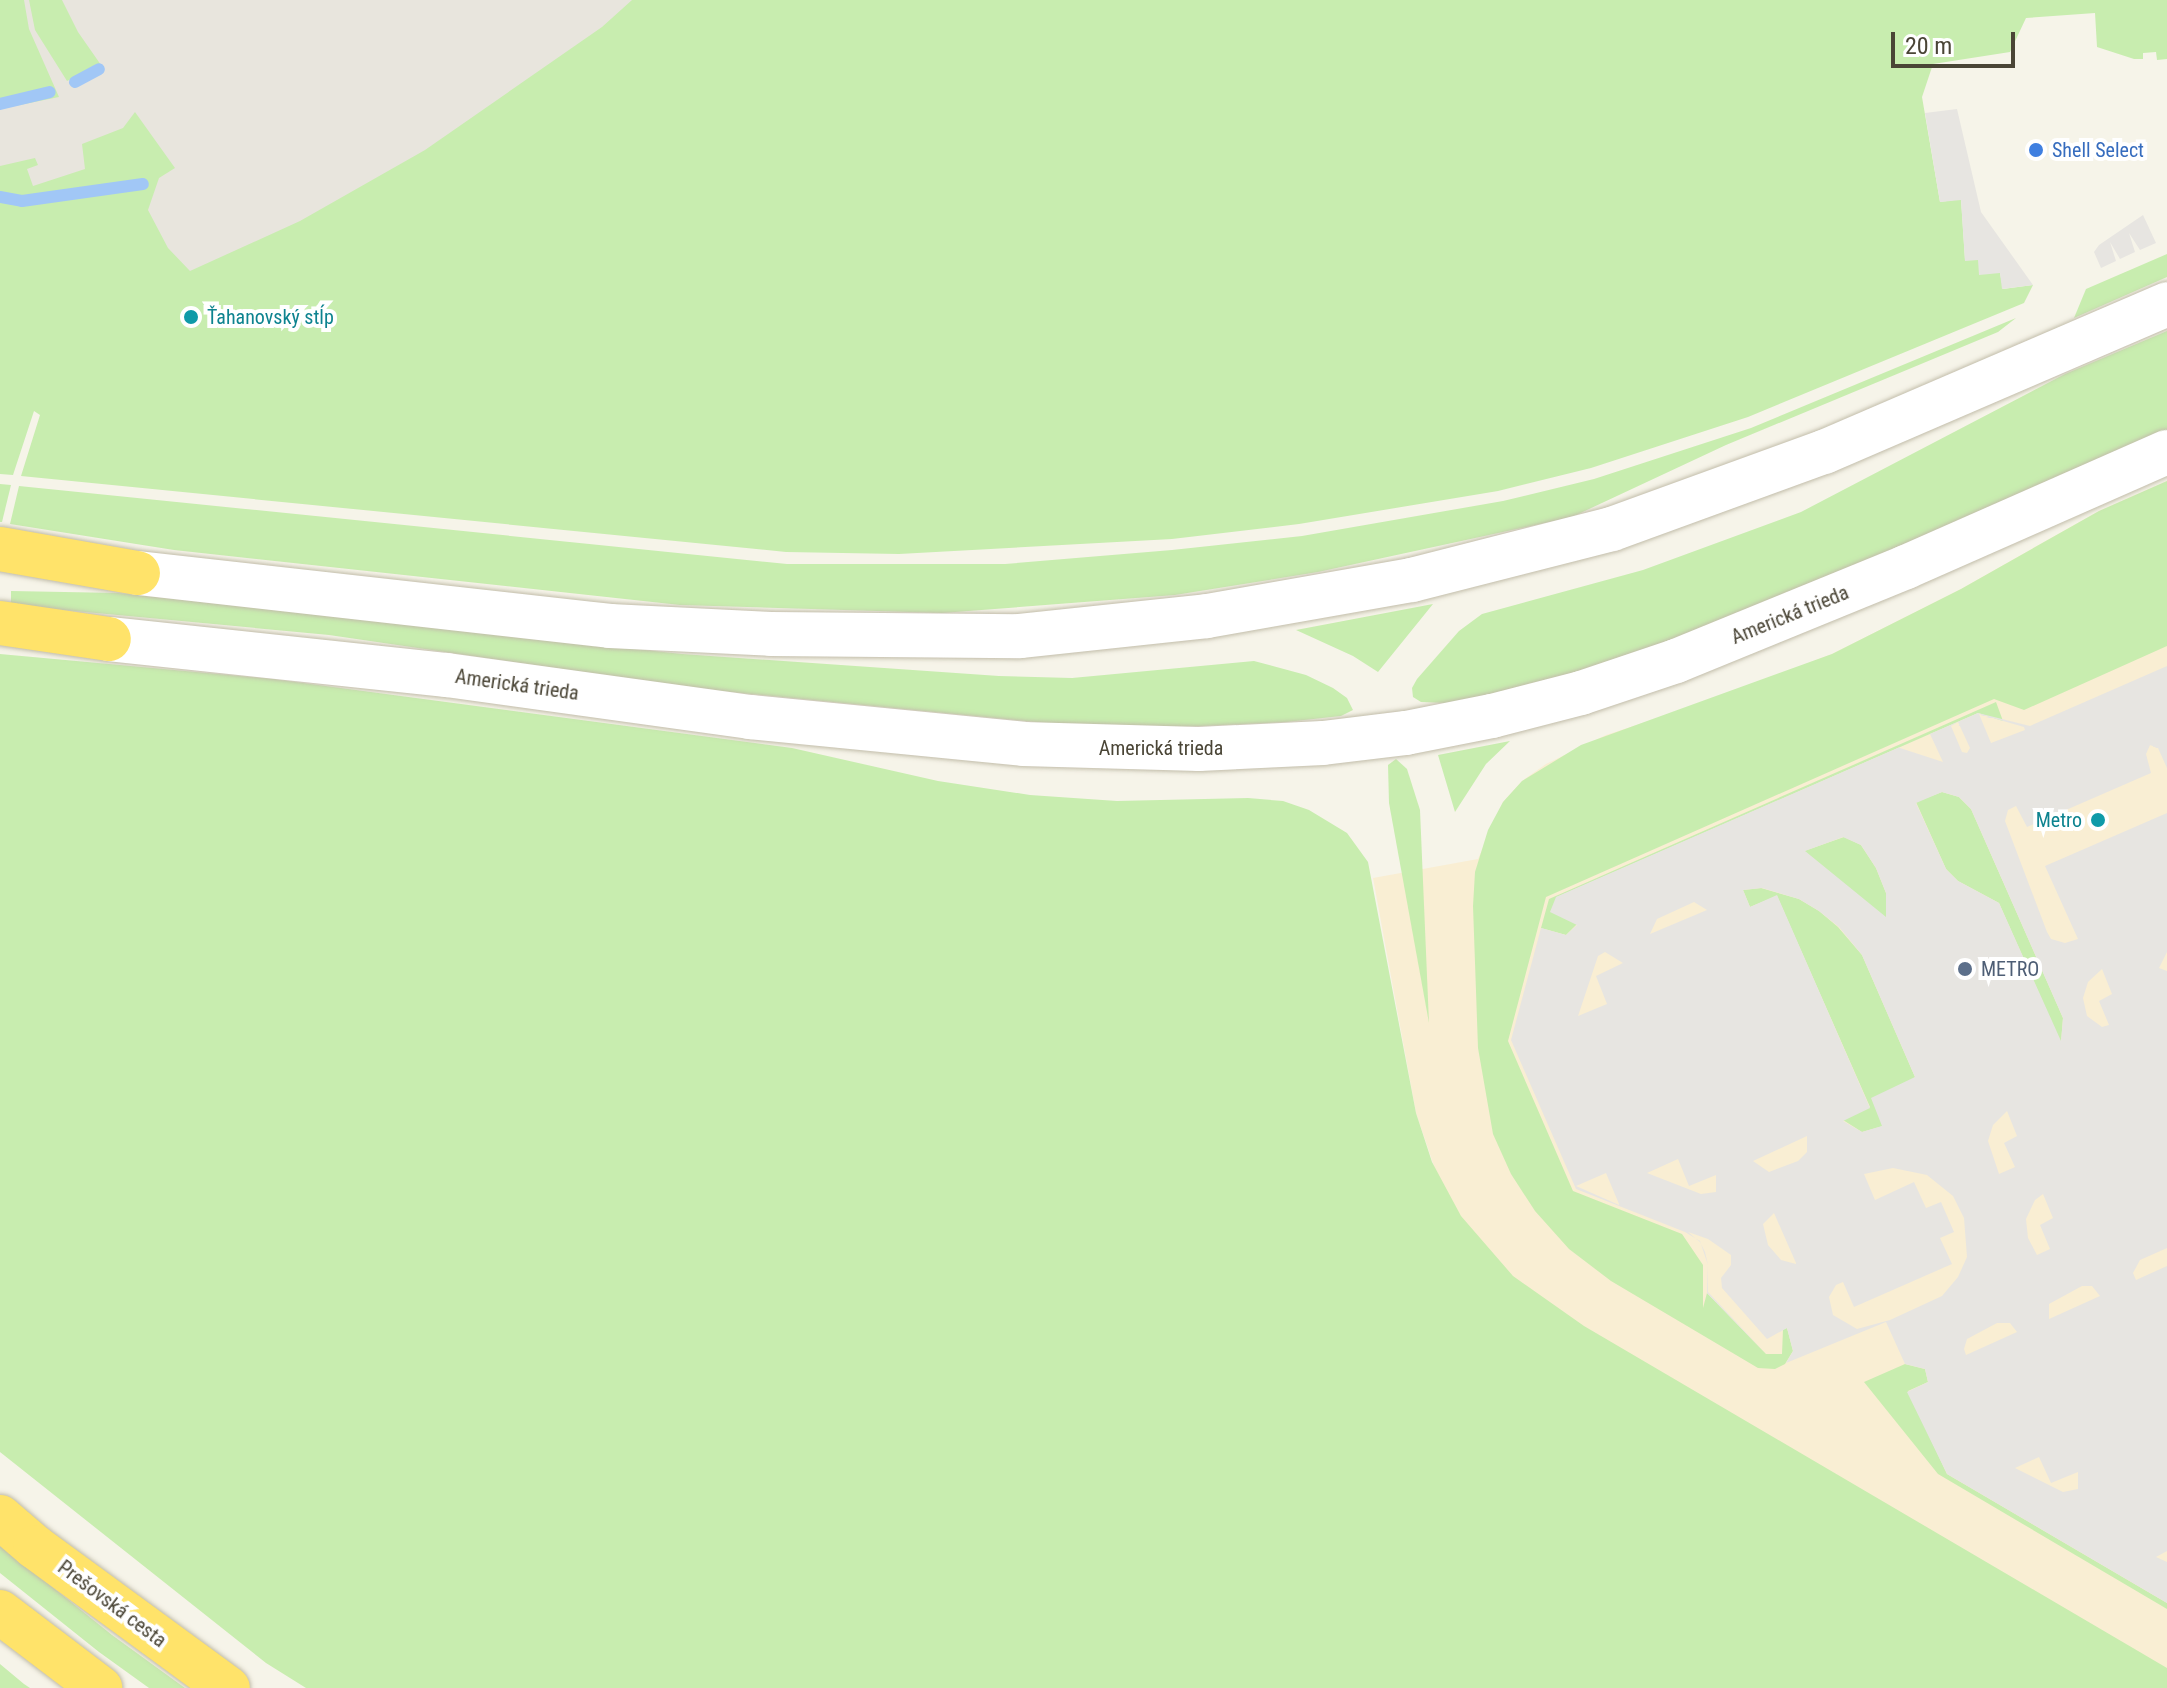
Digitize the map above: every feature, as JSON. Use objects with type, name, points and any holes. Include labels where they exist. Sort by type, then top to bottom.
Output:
[{"type":"highway","points":[[0,549],[138,573]]},
{"type":"highway","points":[[0,572],[138,573]]},
{"type":"highway","points":[[0,623],[109,639]]},
{"type":"highway","points":[[0,635],[109,639]]},
{"type":"highway","name":"Prešovská cesta","points":[[0,1517],[228,1688]]},
{"type":"highway","points":[[0,1612],[100,1688]]},
{"type":"street","points":[[138,573],[610,626],[771,634],[1020,636],[1207,616],[1412,580],[1612,529],[1824,452],[2167,304]]},
{"type":"street","name":"Americká trieda","points":[[109,639],[447,675],[750,717],[1023,744],[1199,749],[1323,743],[1406,733],[1492,716],[1581,693],[1676,661],[1921,561],[2167,452]]},
{"type":"shaded area","points":[[0,0],[675,0],[432,168],[0,391]]},
{"type":"shaded area","points":[[1957,109],[1981,212],[2033,285],[2002,289],[2000,273],[1979,275],[1978,260],[1965,261],[1961,200],[1940,202],[1925,113]]},
{"type":"shaded area","points":[[2143,215],[2156,243],[2140,250],[2129,233],[2135,252],[2120,259],[2110,242],[2116,261],[2101,268],[2094,252],[2099,245]]},
{"type":"shaded area","points":[[2167,481],[2167,1680],[1539,1307],[1458,1219],[1438,1178],[1416,1113],[1373,878],[1478,859],[1503,802],[1522,781],[1546,764],[1606,735],[1692,707],[1832,654],[1961,589],[2099,511]]},
{"type":"shaded area","points":[[2167,666],[2167,768],[2158,748],[2150,745],[2146,754],[2151,773],[2027,827],[2016,806],[2008,810],[2005,821],[2047,932],[2051,939],[2065,943],[2078,939],[2045,866],[2167,813],[2167,952],[2159,968],[2167,971],[2167,1248],[2140,1260],[2133,1273],[2136,1280],[2167,1266],[2167,1551],[2156,1557],[2167,1562],[2167,1603],[1947,1474],[1907,1392],[1928,1382],[1925,1369],[1905,1364],[1886,1322],[1786,1363],[1793,1351],[1787,1328],[1767,1339],[1722,1288],[1721,1278],[1731,1265],[1731,1255],[1708,1239],[1688,1232],[1696,1238],[1576,1189],[1511,1040],[1541,928],[1566,935],[1577,925],[1550,912],[1556,897],[1900,747],[1943,762],[1930,734],[1904,745],[1978,713],[2030,726]],"holes":[[[1979,714],[2024,727],[2025,730],[1991,743]],[[1958,722],[1970,748],[1967,753],[1962,752],[1951,726]],[[1942,792],[1959,797],[1971,809],[2063,1018],[2061,1041],[1999,903],[1958,881],[1946,869],[1916,803]],[[1843,837],[1861,845],[1876,868],[1886,893],[1886,917],[1805,851]],[[1762,888],[1799,899],[1839,927],[1862,955],[1915,1077],[1871,1098],[1882,1126],[1862,1132],[1843,1121],[1870,1108],[1777,895],[1750,907],[1743,890]],[[1694,902],[1707,910],[1650,934],[1657,919]],[[1605,952],[1623,963],[1596,976],[1607,1004],[1578,1016],[1598,956]],[[2102,969],[2112,994],[2099,1001],[2109,1025],[2102,1027],[2087,1016],[2083,998],[2088,982]],[[2007,1111],[2017,1136],[2004,1143],[2015,1167],[1999,1174],[1988,1141],[1993,1125]],[[1807,1136],[1807,1152],[1798,1161],[1769,1172],[1753,1161]],[[1678,1159],[1689,1186],[1716,1175],[1716,1192],[1701,1194],[1647,1173]],[[1893,1168],[1927,1175],[1953,1196],[1964,1218],[1967,1257],[1958,1277],[1942,1296],[1890,1320],[1857,1329],[1833,1315],[1829,1297],[1836,1285],[1843,1282],[1854,1307],[1952,1264],[1940,1238],[1954,1232],[1941,1202],[1926,1208],[1914,1182],[1875,1200],[1864,1174]],[[1606,1173],[1619,1204],[1619,1205],[1576,1186]],[[2043,1194],[2053,1218],[2040,1225],[2050,1249],[2037,1255],[2028,1238],[2026,1219],[2035,1200]],[[1774,1213],[1796,1264],[1781,1260],[1768,1245],[1763,1224]],[[2082,1286],[2092,1286],[2100,1296],[2049,1319],[2049,1304]],[[1997,1323],[2010,1323],[2017,1332],[1966,1355],[1967,1339]],[[2039,1457],[2051,1483],[2078,1472],[2078,1489],[2063,1492],[2015,1468]]]},
{"type":"shaded area","points":[[1708,1265],[1708,1292],[1766,1354],[1707,1293]]},
{"type":"green space","points":[[0,0],[24,0],[29,29],[59,97],[0,109]]},
{"type":"green space","points":[[29,0],[62,0],[78,32],[101,65],[67,81],[35,30]]},
{"type":"green space","points":[[632,0],[2167,0],[2167,59],[2157,60],[2156,52],[2143,53],[2143,59],[2134,59],[2097,47],[2095,13],[2026,18],[2010,52],[1933,64],[1922,97],[1940,202],[1961,199],[1965,260],[1978,260],[2000,273],[2003,289],[2033,285],[2024,303],[1748,417],[1591,468],[1498,491],[1299,524],[1172,539],[899,554],[786,552],[21,476],[40,415],[34,411],[13,475],[0,474],[0,166],[35,158],[38,165],[27,169],[33,186],[85,169],[82,144],[123,128],[135,112],[175,168],[159,178],[148,210],[168,248],[190,271],[300,221],[425,150],[602,27]]},
{"type":"green space","points":[[2167,254],[2167,277],[2074,318],[2086,289]]},
{"type":"green space","points":[[2016,318],[1998,332],[1726,445],[1572,517],[1318,572],[1175,595],[942,613],[680,605],[174,550],[10,524],[19,486],[787,564],[1005,564],[1172,550],[1302,536],[1503,501],[1594,479],[1751,428]]},
{"type":"green space","points":[[2167,331],[2167,430],[1751,614],[1669,644],[1502,694],[1446,703],[1421,702],[1413,697],[1412,688],[1417,679],[1459,631],[1482,614],[1643,570],[1801,512],[2065,374]]},
{"type":"green space","points":[[2167,481],[2167,646],[2024,710],[1994,699],[1546,897],[1508,1041],[1573,1191],[1682,1234],[1703,1265],[1703,1308],[1707,1293],[1766,1354],[1782,1354],[1783,1329],[1787,1328],[1793,1351],[1785,1364],[1775,1369],[1758,1368],[1611,1281],[1569,1249],[1535,1211],[1511,1174],[1493,1134],[1478,1048],[1473,906],[1475,872],[1488,830],[1503,802],[1522,781],[1581,745],[1832,654],[1961,589],[2099,511]]},
{"type":"green space","points":[[0,484],[11,485],[2,522],[0,522]]},
{"type":"green space","points":[[11,591],[118,593],[682,654],[999,676],[1072,678],[1254,661],[1306,675],[1333,688],[1347,698],[1353,710],[1341,716],[1286,722],[1158,728],[1066,725],[690,688],[329,635],[11,605]]},
{"type":"green space","points":[[1433,604],[1378,672],[1353,656],[1296,630]]},
{"type":"green space","points":[[0,654],[273,679],[792,748],[938,781],[1030,795],[1117,801],[1248,798],[1283,801],[1309,810],[1347,833],[1368,862],[1416,1113],[1432,1162],[1461,1216],[1513,1276],[1584,1326],[2167,1668],[2167,1688],[306,1688],[266,1663],[0,1452]]},
{"type":"green space","points":[[1996,702],[2003,721],[1978,713],[1557,897],[1577,924],[1566,935],[1541,928],[1549,899]]},
{"type":"green space","points":[[1510,741],[1486,764],[1455,812],[1438,755]]},
{"type":"green space","points":[[1396,759],[1407,769],[1420,810],[1429,1023],[1389,803],[1388,765]]},
{"type":"green space","points":[[1942,792],[1959,797],[1971,809],[2063,1018],[2061,1043],[1999,903],[1958,881],[1946,869],[1916,802]]},
{"type":"green space","points":[[1844,837],[1861,845],[1876,868],[1886,893],[1886,918],[1804,851]]},
{"type":"green space","points":[[1761,888],[1799,899],[1819,911],[1838,927],[1862,955],[1915,1077],[1883,1126],[1862,1132],[1843,1120],[1870,1107],[1777,896],[1750,907],[1743,890]]},
{"type":"green space","points":[[1905,1364],[1925,1369],[1928,1382],[1908,1391],[1947,1474],[2167,1603],[2167,1609],[1938,1474],[1864,1382]]},
{"type":"green space","points":[[0,1545],[112,1635],[185,1688],[149,1688],[99,1652],[0,1573]]},
{"type":"green space","points":[[0,1664],[24,1684],[30,1688],[0,1688]]},
{"type":"waterway","points":[[75,82],[99,69]]},
{"type":"waterway","points":[[0,104],[50,92]]},
{"type":"waterway","points":[[0,197],[22,201],[143,184]]},
{"type":"place","name":"Shell Select","points":[[2036,150]]},
{"type":"place","name":"Ťahanovský stĺp","points":[[191,317]]},
{"type":"place","name":"Metro","points":[[2098,820]]},
{"type":"place","name":"METRO","points":[[1965,969]]}]
